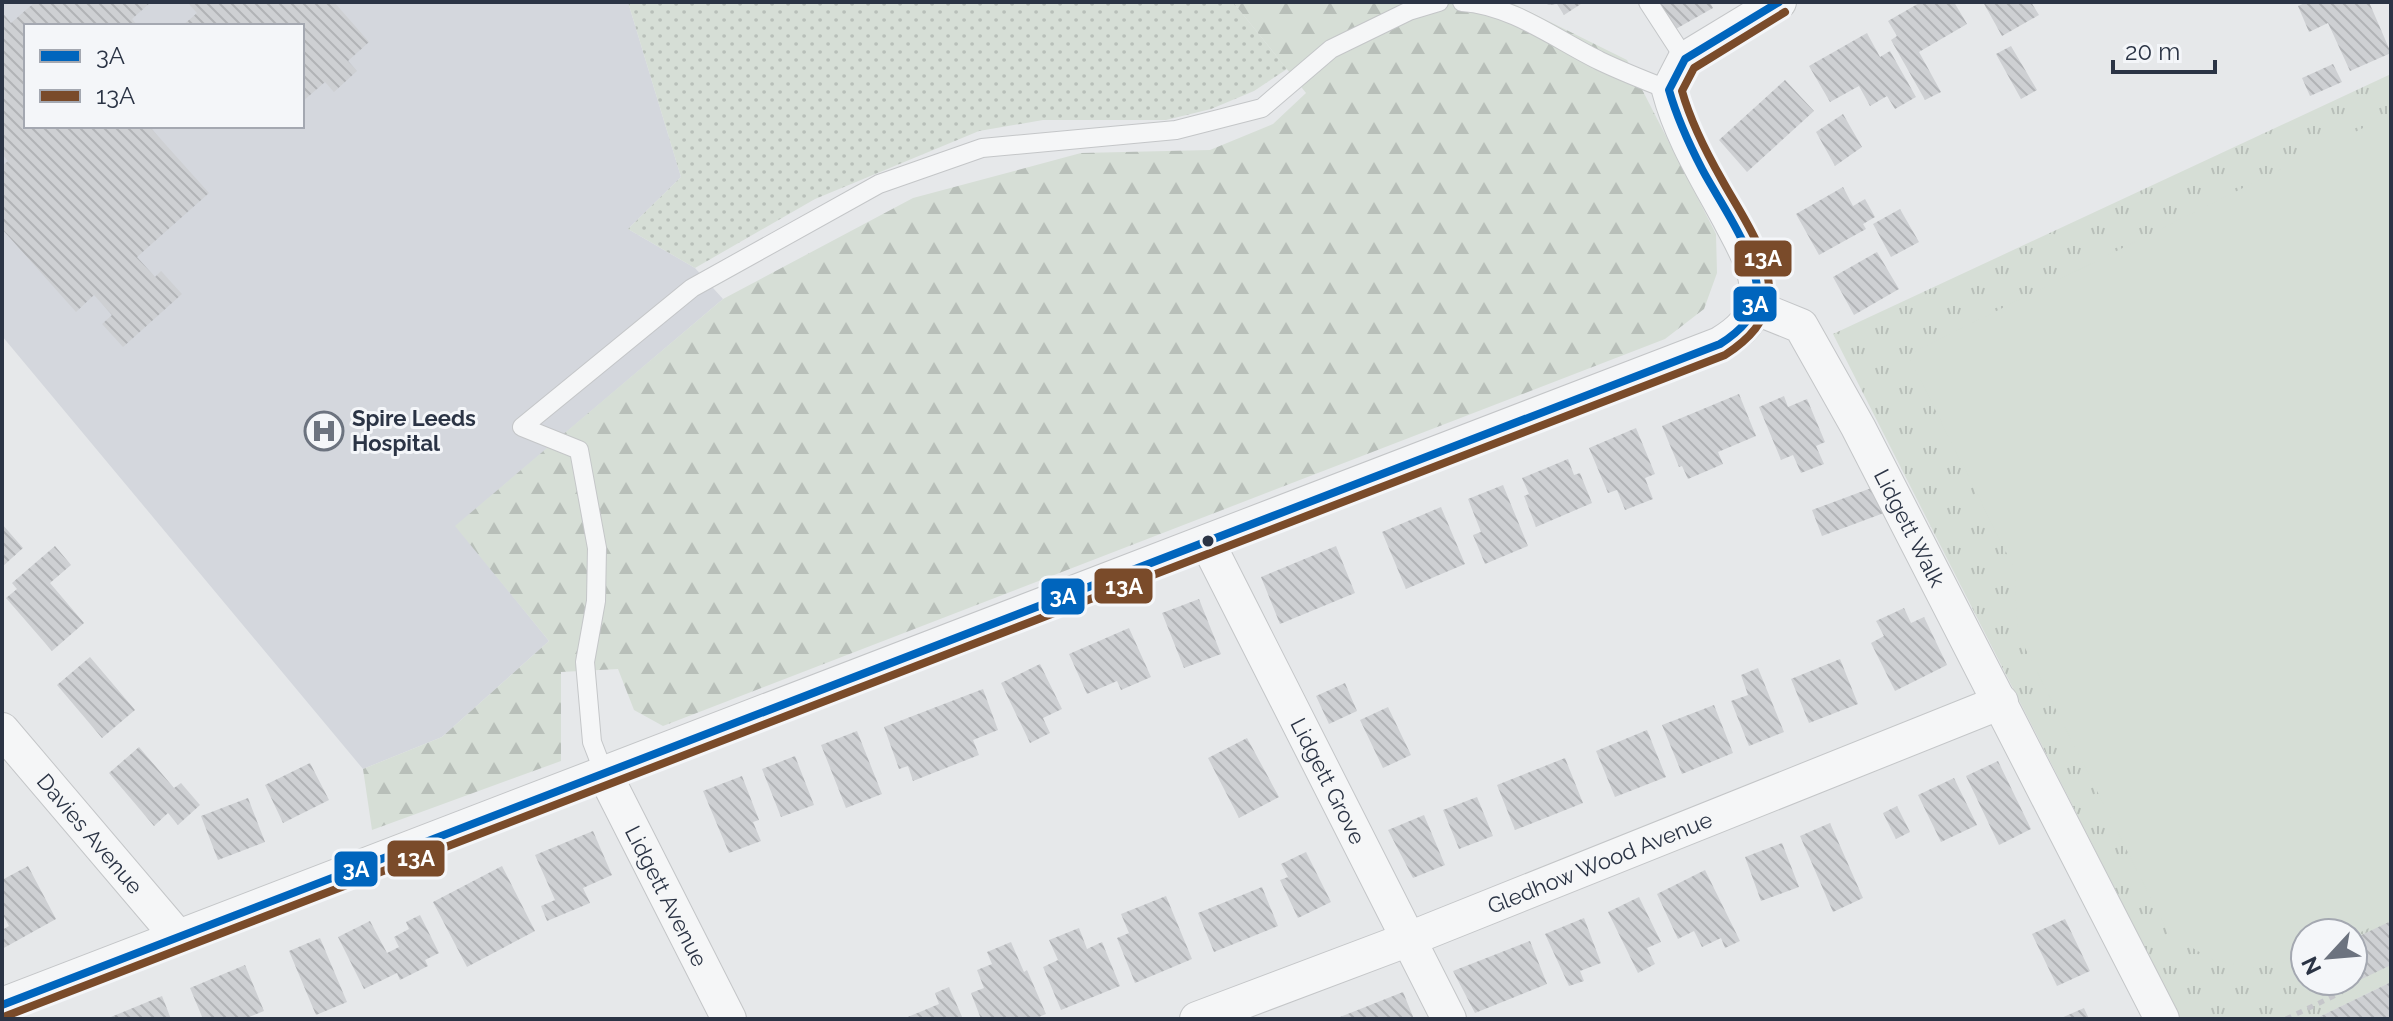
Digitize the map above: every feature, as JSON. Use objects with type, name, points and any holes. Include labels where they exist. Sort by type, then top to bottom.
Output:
[{"type":"street","points":[[2,1005],[1720,344],[1741,331],[1754,307],[1757,291],[1750,259],[1676,118],[1669,90],[1685,59],[1779,2]]},
{"type":"street","name":"Lidgett Walk","points":[[1754,307],[1801,326],[1858,427],[2162,1019]]},
{"type":"street","name":"Lidgett Grove","points":[[1207,542],[1449,1019]]},
{"type":"street","name":"Gledhow Wood Avenue","points":[[1197,1019],[1409,939],[2001,702]]},
{"type":"street","name":"Davies Avenue","points":[[2,730],[178,937]]},
{"type":"street","name":"Lidgett Avenue","points":[[604,773],[729,1019]]},
{"type":"lane","points":[[604,773],[592,742],[585,662],[596,601],[597,548],[579,450],[522,427],[692,288],[879,184],[982,148],[1176,130],[1262,108],[1331,49],[1409,11],[1439,2]]},
{"type":"lane","points":[[1462,2],[1477,3],[1520,19],[1602,62],[1669,90]]},
{"type":"lane","points":[[1648,2],[1685,59]]},
{"type":"path","points":[[2286,1019],[2332,997]]},
{"type":"shaded area","name":"Spire Leeds Hospital","points":[[2,2],[628,2],[681,177],[628,229],[695,268],[723,299],[456,526],[549,641],[442,737],[363,769],[2,336]]},
{"type":"green space","points":[[628,2],[1233,2],[1287,69],[1254,91],[1211,109],[1166,120],[1043,120],[979,131],[815,199],[695,268],[628,229],[681,177]]},
{"type":"green space","points":[[1233,2],[1510,2],[1627,60],[1716,234],[1717,273],[1704,309],[1665,339],[663,726],[634,710],[618,669],[561,672],[561,761],[372,830],[363,769],[442,737],[549,641],[455,526],[723,299],[913,198],[1081,153],[1210,150],[1273,124],[1306,93]]},
{"type":"green space","points":[[2391,74],[2391,982],[2369,993],[2369,917],[2289,917],[2289,997],[2360,997],[2315,1019],[2181,1019],[1833,334]]},
{"type":"green space","points":[[2391,114],[2391,917],[2369,928],[2369,917],[2289,917],[2289,961],[2254,968],[2213,960],[2169,934],[2018,634],[2017,574],[1908,355]]},
{"type":"building","points":[[35,2],[151,2],[132,19],[136,24],[24,24],[24,128],[151,128],[209,193],[137,257],[155,277],[161,271],[182,294],[123,347],[102,324],[112,315],[94,295],[76,312],[2,229],[2,166],[8,161],[2,154],[2,12],[11,23]]},
{"type":"building","points":[[187,2],[334,2],[369,42],[348,61],[357,71],[334,92],[325,82],[304,100],[304,24],[184,24],[197,13]]},
{"type":"building","points":[[1542,2],[1584,2],[1564,15],[1557,4]]},
{"type":"building","points":[[1658,2],[1710,2],[1713,8],[1674,30]]},
{"type":"building","points":[[1921,2],[1954,2],[1967,24],[1919,52],[1941,92],[1925,100],[1891,40],[1897,36],[1888,21]]},
{"type":"building","points":[[1983,2],[2031,2],[2039,15],[2002,36]]},
{"type":"building","points":[[2307,2],[2369,2],[2391,53],[2350,71],[2328,23],[2309,32],[2298,6]]},
{"type":"building","points":[[1867,33],[1880,57],[1890,51],[1916,97],[1895,109],[1887,96],[1870,106],[1859,86],[1830,102],[1809,66]]},
{"type":"building","points":[[2011,46],[2037,90],[2021,99],[1996,54]]},
{"type":"building","points":[[2333,64],[2342,82],[2310,96],[2302,78]]},
{"type":"building","points":[[1785,80],[1814,111],[1747,172],[1719,140]]},
{"type":"building","points":[[1843,114],[1862,147],[1835,166],[1816,132]]},
{"type":"building","points":[[1843,187],[1853,206],[1865,199],[1875,217],[1863,224],[1866,229],[1819,255],[1796,214]]},
{"type":"building","points":[[1900,209],[1919,242],[1891,257],[1873,224]]},
{"type":"building","points":[[1877,252],[1899,289],[1854,315],[1833,277]]},
{"type":"building","points":[[1739,394],[1756,436],[1718,452],[1723,464],[1688,479],[1682,466],[1679,467],[1662,426]]},
{"type":"building","points":[[1784,396],[1788,407],[1807,399],[1825,442],[1816,446],[1824,464],[1801,473],[1793,455],[1781,460],[1759,407]]},
{"type":"building","points":[[1636,428],[1655,474],[1645,478],[1653,499],[1625,510],[1617,490],[1608,493],[1589,448]]},
{"type":"building","points":[[1568,459],[1574,475],[1580,473],[1592,503],[1536,527],[1524,496],[1529,494],[1522,478]]},
{"type":"building","points":[[1503,485],[1528,546],[1485,564],[1473,535],[1481,532],[1468,499]]},
{"type":"building","points":[[1874,487],[1884,513],[1822,536],[1812,510]]},
{"type":"building","points":[[1441,507],[1465,564],[1406,589],[1382,532]]},
{"type":"building","points":[[2,524],[23,548],[2,567]]},
{"type":"building","points":[[55,546],[71,565],[50,583],[84,623],[52,651],[6,598],[17,589],[12,583]]},
{"type":"building","points":[[1336,546],[1355,593],[1280,624],[1261,577]]},
{"type":"building","points":[[1199,599],[1221,654],[1184,668],[1162,613]]},
{"type":"building","points":[[1904,608],[1911,623],[1924,617],[1947,665],[1895,691],[1871,643],[1884,636],[1876,621]]},
{"type":"building","points":[[1129,628],[1151,677],[1121,690],[1117,681],[1087,694],[1069,654]]},
{"type":"building","points":[[90,657],[135,710],[102,738],[57,685]]},
{"type":"building","points":[[1840,659],[1858,704],[1809,723],[1791,679]]},
{"type":"building","points":[[1040,664],[1062,709],[1043,718],[1050,733],[1030,743],[1001,683]]},
{"type":"building","points":[[1758,668],[1784,732],[1749,746],[1731,701],[1748,695],[1741,675]]},
{"type":"building","points":[[1345,683],[1357,711],[1329,724],[1316,696]]},
{"type":"building","points":[[983,689],[998,730],[973,740],[979,755],[913,781],[908,766],[899,769],[884,727]]},
{"type":"building","points":[[1714,705],[1733,753],[1682,774],[1662,725]]},
{"type":"building","points":[[1388,707],[1411,755],[1383,768],[1360,720]]},
{"type":"building","points":[[1647,730],[1666,777],[1615,797],[1596,751]]},
{"type":"building","points":[[857,731],[882,794],[846,808],[821,745]]},
{"type":"building","points":[[1247,738],[1279,797],[1239,818],[1208,758]]},
{"type":"building","points":[[139,747],[174,788],[181,783],[200,805],[178,825],[168,813],[154,826],[109,773]]},
{"type":"building","points":[[795,756],[814,805],[781,817],[762,769]]},
{"type":"building","points":[[1565,758],[1583,803],[1515,830],[1497,785]]},
{"type":"building","points":[[1998,761],[2031,829],[1999,845],[1966,776]]},
{"type":"building","points":[[310,763],[329,800],[283,823],[265,785]]},
{"type":"building","points":[[742,776],[759,820],[753,822],[761,841],[729,853],[703,791]]},
{"type":"building","points":[[1954,778],[1977,825],[1941,842],[1918,795]]},
{"type":"building","points":[[1477,797],[1493,836],[1459,849],[1443,810]]},
{"type":"building","points":[[248,798],[265,842],[218,860],[201,816]]},
{"type":"building","points":[[1897,806],[1910,832],[1896,839],[1883,813]]},
{"type":"building","points":[[1424,815],[1445,865],[1413,878],[1388,830]]},
{"type":"building","points":[[1830,823],[1863,898],[1833,912],[1800,836]]},
{"type":"building","points":[[593,831],[612,875],[583,888],[590,903],[547,921],[541,906],[555,900],[535,855]]},
{"type":"building","points":[[1782,843],[1799,887],[1761,901],[1745,857]]},
{"type":"building","points":[[1306,852],[1331,902],[1298,918],[1280,880],[1288,877],[1281,864]]},
{"type":"building","points":[[28,866],[56,919],[2,949],[2,930],[9,926],[2,913],[2,880]]},
{"type":"building","points":[[502,866],[535,931],[467,967],[433,902]]},
{"type":"building","points":[[1705,870],[1740,941],[1725,948],[1721,938],[1702,947],[1694,931],[1678,939],[1657,894]]},
{"type":"building","points":[[1262,887],[1278,926],[1214,952],[1198,913]]},
{"type":"building","points":[[1166,896],[1192,959],[1135,983],[1117,938],[1129,933],[1121,914]]},
{"type":"building","points":[[1639,897],[1661,942],[1647,948],[1655,964],[1638,973],[1608,912]]},
{"type":"building","points":[[420,915],[439,953],[425,960],[428,966],[400,980],[397,973],[364,989],[338,937],[370,921],[387,953],[399,947],[394,937],[409,929],[406,922]]},
{"type":"building","points":[[1584,918],[1601,963],[1580,971],[1584,981],[1569,986],[1545,934]]},
{"type":"building","points":[[2065,919],[2090,971],[2057,986],[2032,934]]},
{"type":"building","points":[[2391,921],[2391,965],[2369,976],[2369,931]]},
{"type":"building","points":[[1079,928],[1087,949],[1102,942],[1120,986],[1061,1010],[1043,967],[1058,960],[1049,940]]},
{"type":"building","points":[[320,938],[347,1002],[316,1015],[289,951]]},
{"type":"building","points":[[1530,941],[1547,984],[1475,1013],[1453,971]]},
{"type":"building","points":[[1011,942],[1046,1014],[1034,1019],[981,1019],[971,993],[984,988],[977,970],[992,964],[987,952]]},
{"type":"building","points":[[245,965],[264,1011],[244,1019],[203,1019],[190,988]]},
{"type":"building","points":[[2391,982],[2391,1019],[2315,1019],[2360,997],[2369,997],[2369,993]]},
{"type":"building","points":[[949,987],[963,1019],[903,1019],[939,1004],[935,993]]},
{"type":"building","points":[[1403,992],[1414,1019],[1335,1019]]},
{"type":"building","points":[[162,996],[171,1019],[106,1019]]},
{"type":"building","points":[[2084,1008],[2089,1019],[2059,1019]]},
{"type":"transit line","name":"3A","points":[[2,1005],[1720,344],[1740,329],[1750,316],[1756,300],[1755,276],[1744,245],[1688,140],[1669,90],[1685,59],[1779,2]]},
{"type":"transit line","name":"13A","points":[[6,1016],[1725,355],[1749,336],[1761,321],[1768,302],[1768,277],[1759,248],[1705,148],[1682,91],[1694,68],[1785,12]]},
{"type":"place","name":"Spire Leeds Hospital","points":[[324,431]]}]
